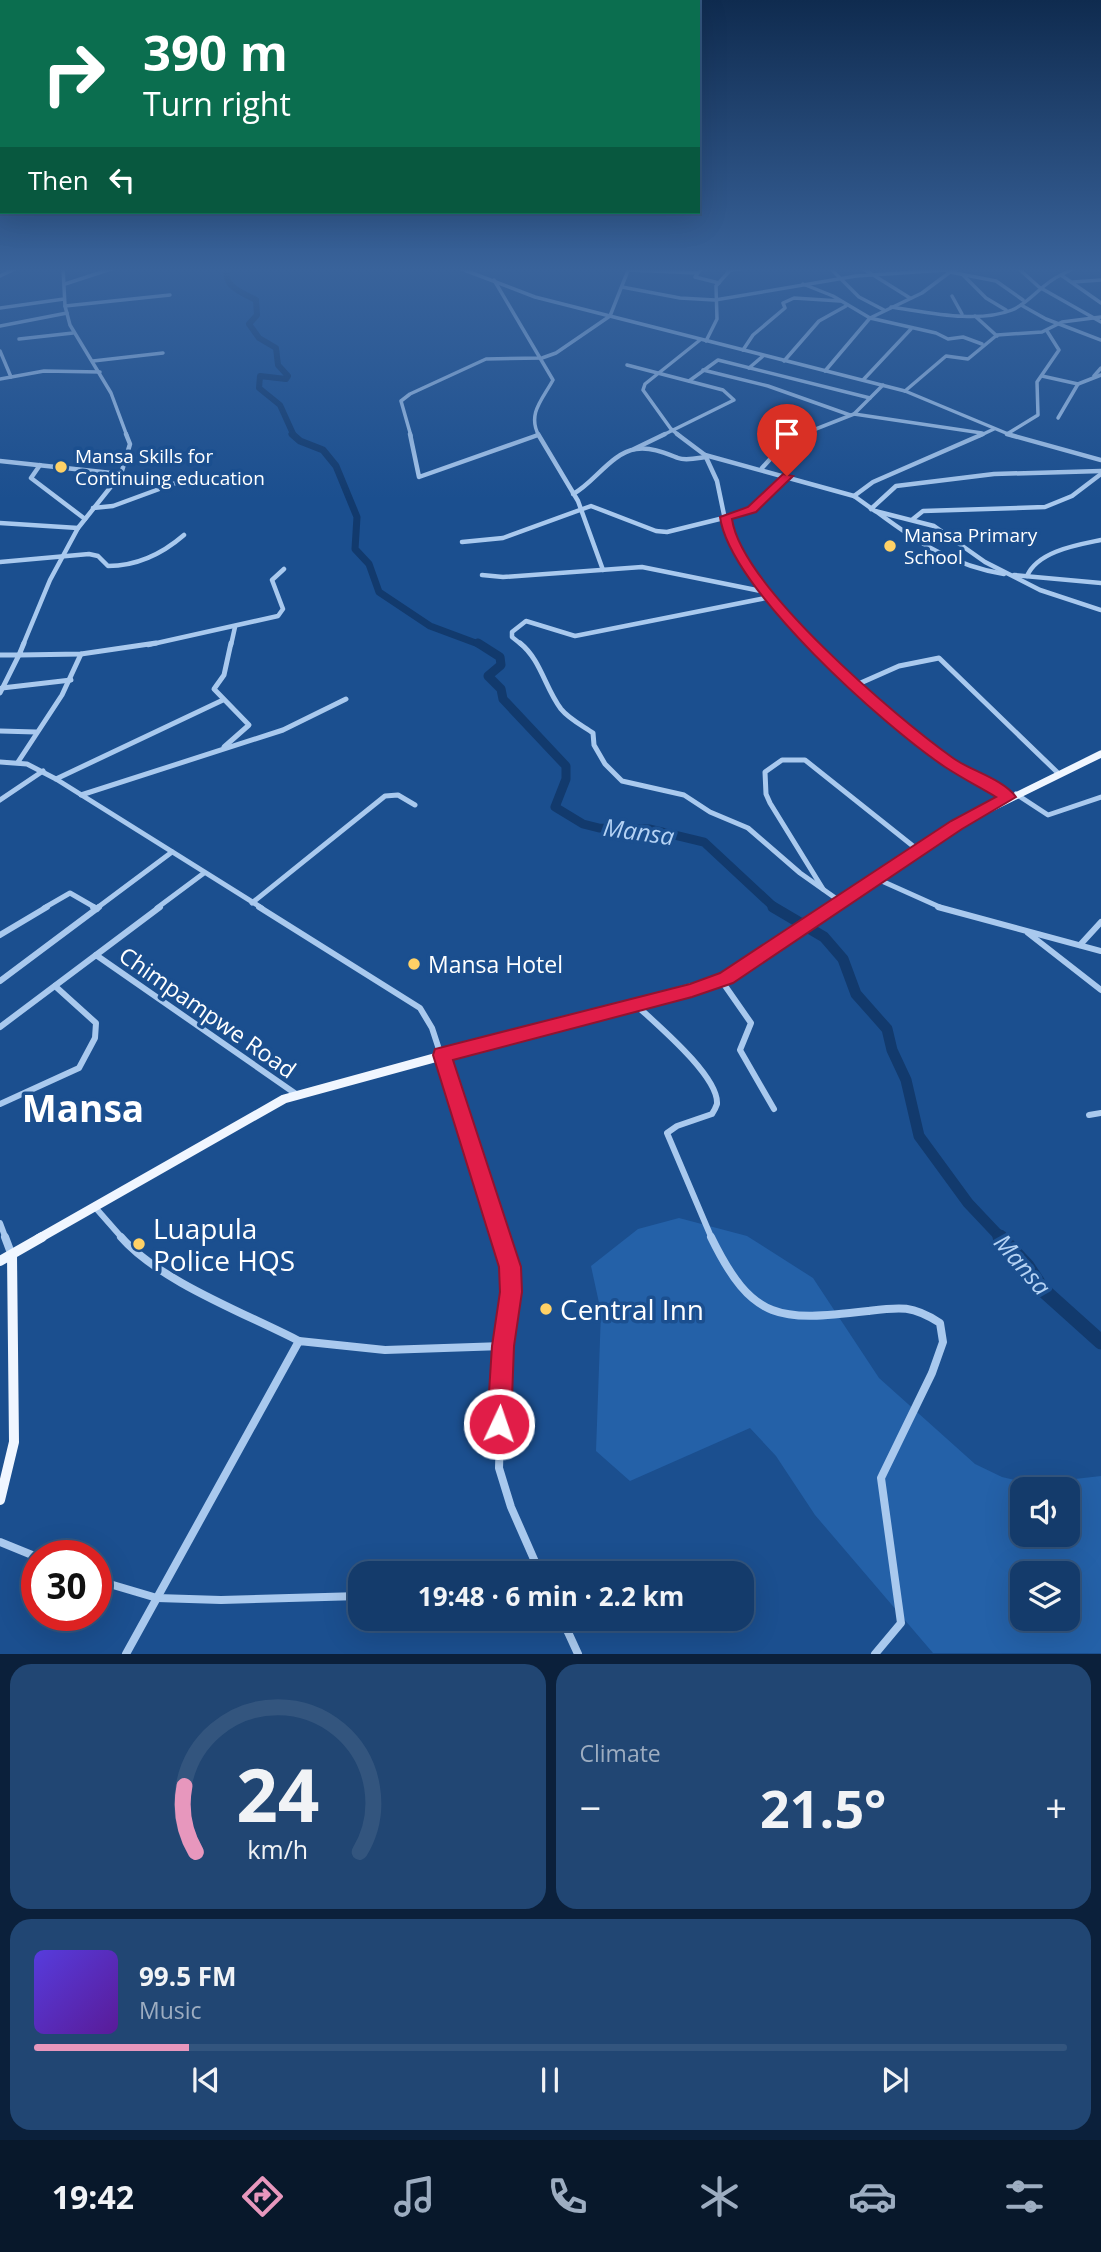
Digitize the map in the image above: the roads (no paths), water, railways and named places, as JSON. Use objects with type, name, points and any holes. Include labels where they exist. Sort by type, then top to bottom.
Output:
[{"type":"main road","points":[[0,1261],[272,1105],[296,1094],[636,1005],[721,980],[791,937],[918,850],[1012,795],[1101,754]]},
{"type":"main road","points":[[0,1500],[13,1442],[12,1255]]},
{"type":"street","points":[[2,687],[19,655],[61,558],[78,528],[121,474],[129,437],[100,372],[82,345]]},
{"type":"street","points":[[534,345],[553,382],[533,415],[532,423],[580,508],[603,570]]},
{"type":"street","points":[[538,435],[419,477],[416,474],[408,418],[401,401],[460,369],[486,359],[542,358],[568,345]]},
{"type":"street","points":[[697,345],[645,384],[643,390],[671,429],[705,456],[717,481],[728,534],[749,571],[766,592],[809,640],[925,746],[1048,815],[1101,797]]},
{"type":"street","points":[[720,345],[905,391],[1007,434],[1101,460]]},
{"type":"street","points":[[743,351],[747,345]]},
{"type":"street","points":[[784,361],[795,345]]},
{"type":"street","points":[[825,371],[847,345]]},
{"type":"street","points":[[863,380],[896,345]]},
{"type":"street","points":[[905,391],[946,356],[970,358],[976,355],[981,345]]},
{"type":"street","points":[[1007,434],[1038,415],[1036,387],[1059,350],[1056,345]]},
{"type":"street","points":[[0,351],[11,377]]},
{"type":"street","points":[[93,361],[163,353]]},
{"type":"street","points":[[748,368],[763,356]]},
{"type":"street","points":[[690,381],[718,360],[870,398]]},
{"type":"street","points":[[573,494],[590,485],[604,468],[634,449],[671,429],[733,402],[726,391],[627,365]]},
{"type":"street","points":[[1058,418],[1079,384],[1094,376],[1101,368]]},
{"type":"street","points":[[703,370],[768,386],[852,414],[983,433]]},
{"type":"street","points":[[0,379],[50,371],[100,372]]},
{"type":"street","points":[[1042,376],[1079,384]]},
{"type":"street","points":[[1094,376],[1101,376]]},
{"type":"street","points":[[762,468],[782,446],[799,435],[852,414],[883,385]]},
{"type":"street","points":[[855,496],[873,482],[994,429]]},
{"type":"street","points":[[634,449],[668,451],[680,459],[705,456],[762,468],[855,496],[949,561],[965,568],[1101,583]]},
{"type":"street","points":[[0,461],[121,474]]},
{"type":"street","points":[[40,465],[31,478],[85,519]]},
{"type":"street","points":[[873,510],[896,486],[939,483],[994,474],[1101,472]]},
{"type":"street","points":[[913,519],[923,511],[1045,507],[1072,496],[1101,472]]},
{"type":"street","points":[[462,542],[502,538],[580,508],[595,506],[662,532],[752,509],[787,476]]},
{"type":"street","points":[[93,508],[113,506],[181,481]]},
{"type":"street","points":[[873,510],[913,519],[944,531],[1008,574],[1056,597],[1101,610]]},
{"type":"street","points":[[0,523],[78,528]]},
{"type":"street","points":[[0,562],[94,554],[104,565],[118,566],[162,553],[184,535]]},
{"type":"street","points":[[1027,576],[1030,569],[1064,547],[1101,540]]},
{"type":"street","points":[[482,575],[503,577],[642,567],[766,592]]},
{"type":"street","points":[[0,656],[82,654],[140,647],[235,627],[281,614],[281,600],[274,592],[271,580],[284,569]]},
{"type":"street","points":[[771,597],[575,636],[526,621],[512,632],[512,637],[532,653],[545,684],[563,712],[593,733],[594,745],[615,775],[627,784],[690,798],[710,812],[748,828],[841,902]]},
{"type":"street","points":[[219,751],[249,725],[214,689],[224,675],[235,627]]},
{"type":"street","points":[[18,762],[71,680],[82,654]]},
{"type":"street","points":[[856,685],[899,666],[939,658],[1059,774]]},
{"type":"street","points":[[2,687],[71,680]]},
{"type":"street","points":[[81,795],[290,727],[346,699]]},
{"type":"street","points":[[56,779],[223,700]]},
{"type":"street","points":[[0,731],[36,732]]},
{"type":"street","points":[[824,890],[766,794],[765,772],[782,760],[805,760],[827,781],[918,850]]},
{"type":"street","points":[[0,762],[18,762],[43,771],[420,1008],[442,1055],[510,1267],[511,1292],[503,1346],[499,1468],[511,1507],[535,1561]]},
{"type":"street","points":[[0,800],[43,771]]},
{"type":"street","points":[[252,903],[385,796],[398,795],[415,804]]},
{"type":"street","points":[[0,981],[172,852]]},
{"type":"street","points":[[96,955],[204,873]]},
{"type":"street","points":[[875,878],[941,908],[1101,951]]},
{"type":"street","points":[[0,935],[70,893],[97,909]]},
{"type":"street","points":[[1080,945],[1101,922]]},
{"type":"street","points":[[1026,931],[1101,990]]},
{"type":"street","name":"Chimpampwe Road","points":[[0,1027],[96,955],[296,1094]]},
{"type":"street","points":[[721,980],[751,1023],[740,1050],[774,1109]]},
{"type":"street","points":[[0,1104],[65,1076],[85,1061],[98,1030],[96,1023],[55,986]]},
{"type":"street","points":[[636,1005],[699,1069],[717,1095],[718,1105],[714,1113],[705,1119],[672,1128],[667,1133],[668,1141],[719,1253],[754,1302],[781,1315],[905,1307],[921,1311],[940,1323],[943,1342],[932,1373],[881,1478],[901,1623],[875,1654]]},
{"type":"street","points":[[1089,1115],[1101,1113]]},
{"type":"street","points":[[94,1206],[132,1251],[162,1271],[299,1342],[385,1350],[503,1346]]},
{"type":"street","points":[[0,1223],[12,1255]]},
{"type":"street","points":[[127,1654],[299,1342]]},
{"type":"street","points":[[0,1542],[21,1551]]},
{"type":"street","points":[[112,1585],[157,1598],[221,1600],[348,1595]]},
{"type":"street","points":[[567,1631],[578,1654]]},
{"type":"waterway","name":"Mansa","points":[[271,345],[276,348],[278,365],[288,376],[286,379],[260,376],[259,388],[280,405],[294,436]]},
{"type":"waterway","name":"Mansa","points":[[294,436],[300,441],[323,450],[336,466],[357,517],[355,549],[369,564],[379,592],[430,626],[481,645]]},
{"type":"waterway","name":"Mansa","points":[[478,643],[500,657],[501,665],[488,676],[501,689],[503,699],[566,766],[566,779],[555,807],[583,824],[599,828],[650,829],[704,842],[775,908]]},
{"type":"waterway","name":"Mansa","points":[[773,907],[824,937],[843,959],[856,994],[887,1029],[892,1050],[906,1080],[919,1136],[968,1203],[1002,1239]]},
{"type":"waterway","name":"Mansa","points":[[1000,1237],[1027,1266],[1042,1289],[1101,1342]]},
{"type":"place","name":"Mansa Skills for Continuing education","points":[[61,467]]},
{"type":"place","name":"Mansa Primary School","points":[[890,546]]},
{"type":"place","name":"Mansa Hotel","points":[[414,964]]},
{"type":"place","name":"Luapula Police HQS","points":[[139,1244]]},
{"type":"place","name":"Central Inn","points":[[546,1309]]},
{"type":"district","name":"Mansa","points":[[83,1107]]}]
